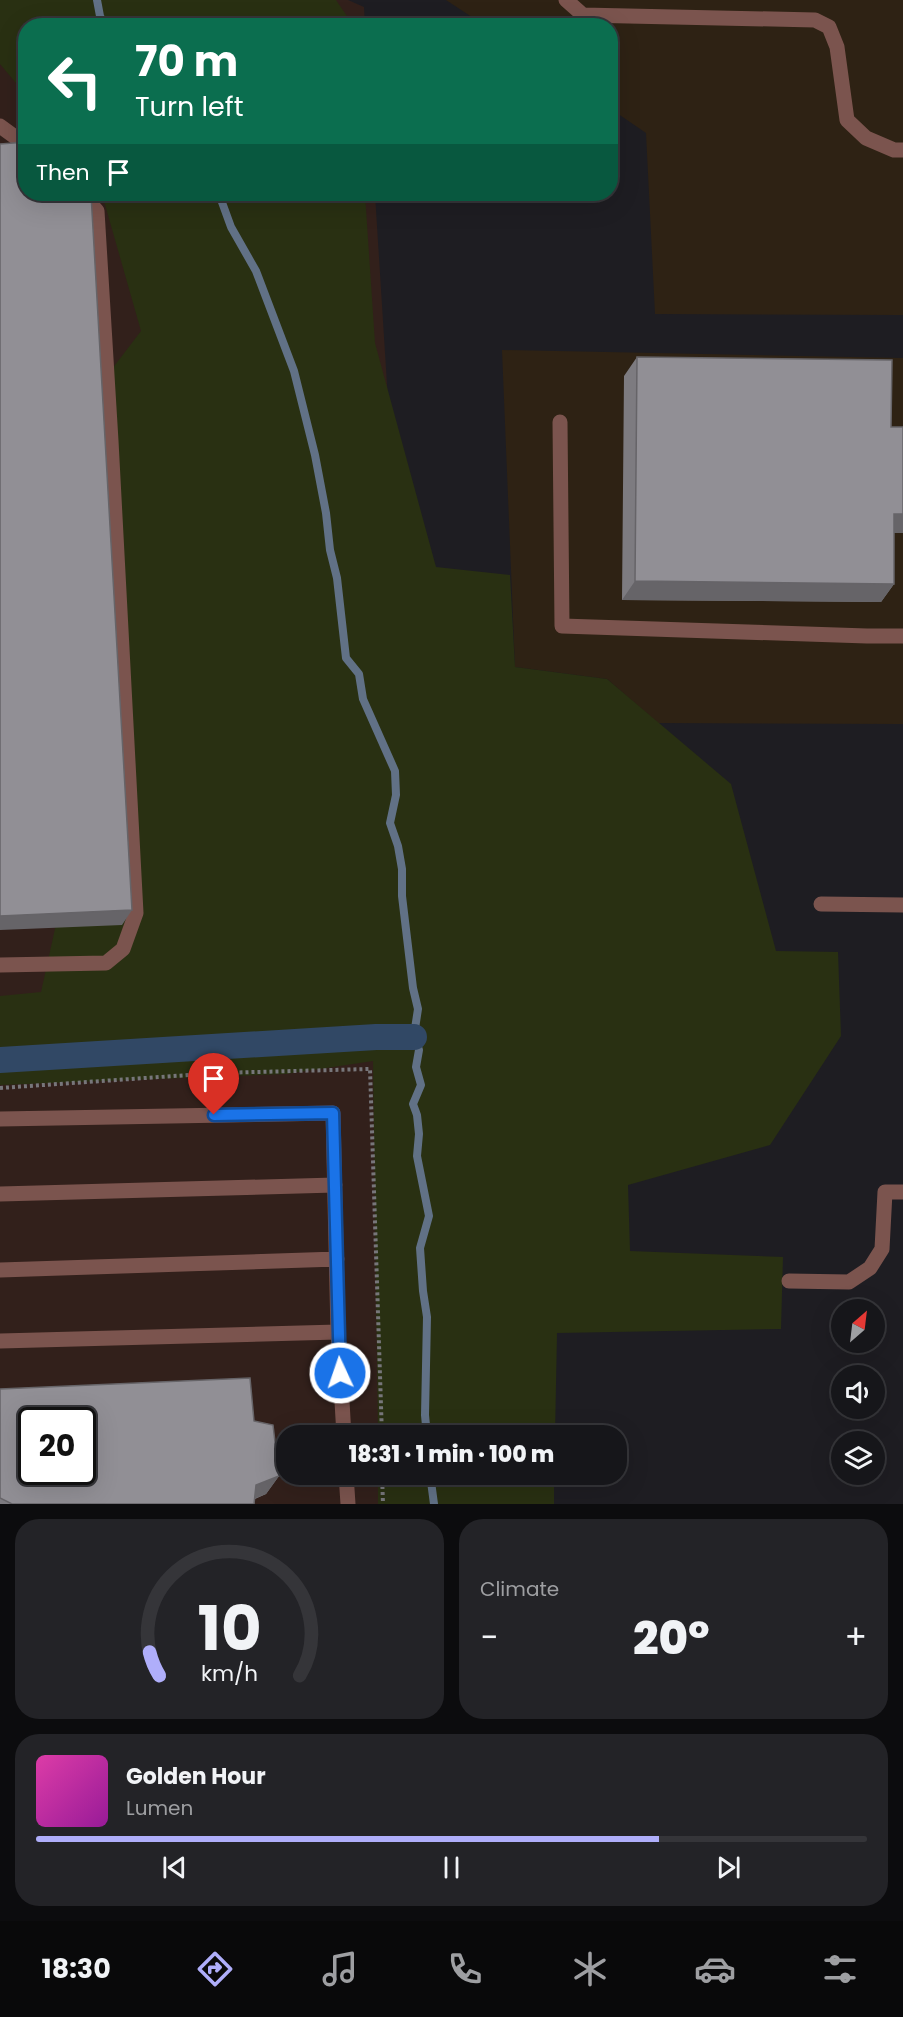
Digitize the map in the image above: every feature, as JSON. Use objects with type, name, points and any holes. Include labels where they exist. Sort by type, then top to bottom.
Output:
[{"type":"lane","points":[[567,0],[583,15],[815,20],[829,27],[837,47],[847,120],[866,138],[894,150],[903,150]]},
{"type":"lane","points":[[0,126],[18,139]]},
{"type":"lane","points":[[0,965],[106,963],[123,949],[136,913],[97,211],[88,201]]},
{"type":"lane","points":[[560,422],[562,626],[903,636]]},
{"type":"lane","points":[[822,904],[903,905]]},
{"type":"lane","points":[[0,1119],[333,1113],[338,1332],[343,1425]]},
{"type":"lane","points":[[0,1194],[335,1185]]},
{"type":"lane","points":[[789,1281],[849,1281],[870,1268],[882,1249],[885,1192],[903,1192]]},
{"type":"lane","points":[[0,1270],[337,1259]]},
{"type":"lane","points":[[0,1341],[338,1332]]},
{"type":"lane","points":[[347,1485],[348,1504]]},
{"type":"path","points":[[0,1088],[218,1073],[370,1069],[382,1425]]},
{"type":"path","points":[[382,1485],[383,1504]]},
{"type":"shaded area","points":[[0,0],[348,0],[364,7],[365,18],[18,18],[18,201],[375,201],[408,717],[430,1425],[276,1425],[276,1485],[431,1485],[432,1504],[0,1504]]},
{"type":"shaded area","points":[[446,0],[903,0],[903,315],[655,314],[646,133],[618,114],[618,18],[473,18]]},
{"type":"shaded area","points":[[502,350],[903,358],[903,724],[658,723],[607,679],[515,667]]},
{"type":"green space","points":[[0,0],[336,0],[348,18],[18,18],[18,86],[0,64]]},
{"type":"green space","points":[[104,201],[365,201],[375,343],[436,567],[510,575],[515,667],[607,679],[731,784],[776,951],[838,952],[841,1036],[770,1145],[628,1185],[630,1251],[783,1257],[781,1329],[557,1333],[555,1425],[378,1425],[373,1061],[286,1074],[0,1085],[0,996],[41,992],[93,757],[73,420],[141,331]]},
{"type":"green space","points":[[378,1485],[554,1485],[554,1504],[378,1504]]},
{"type":"building","points":[[18,143],[18,201],[91,201],[132,910],[0,916],[0,144]]},
{"type":"building","points":[[637,357],[892,360],[891,427],[903,427],[903,514],[894,514],[894,584],[635,581]]},
{"type":"building","points":[[250,1378],[254,1421],[273,1425],[276,1477],[256,1485],[254,1504],[12,1504],[0,1498],[0,1389]]},
{"type":"waterway","points":[[97,0],[101,18]]},
{"type":"waterway","points":[[222,201],[231,227],[256,271],[294,371],[315,455],[326,513],[330,550],[337,578],[346,658],[359,674],[363,699],[395,771],[396,795],[390,823],[398,846],[402,869],[402,896],[413,988],[418,1009],[414,1035],[419,1050],[416,1067],[421,1085],[413,1104],[419,1134],[417,1156],[429,1216],[420,1248],[427,1317],[426,1425]]},
{"type":"waterway","points":[[0,1060],[376,1037],[414,1037]]},
{"type":"waterway","points":[[431,1485],[434,1504]]},
{"type":"route","points":[[214,1115],[333,1113],[340,1373]]}]
